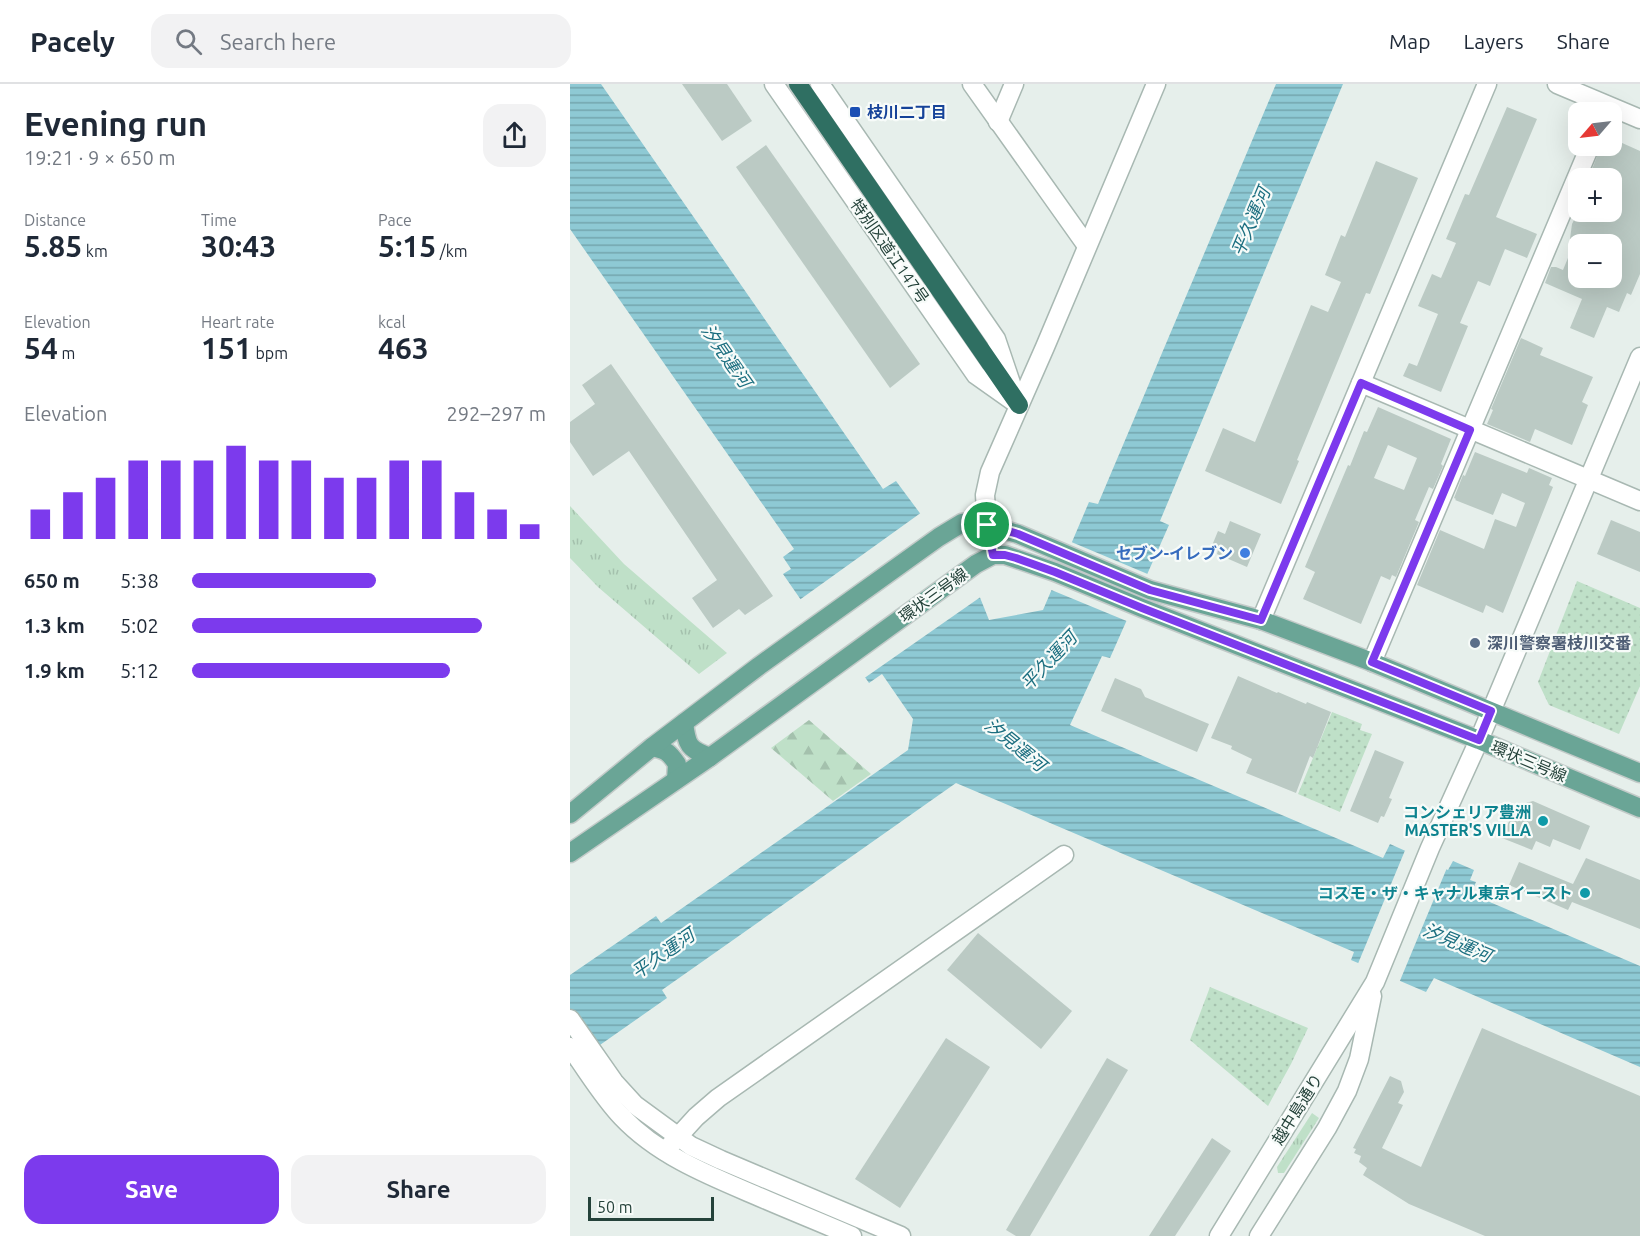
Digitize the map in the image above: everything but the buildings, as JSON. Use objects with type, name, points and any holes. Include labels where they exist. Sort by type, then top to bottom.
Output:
[{"type":"highway","points":[[798,84],[1019,405]]},
{"type":"main road","name":"環状三号線","points":[[570,814],[652,747],[759,666],[939,537],[962,523],[969,522],[1018,534],[1150,590],[1261,620],[1372,662],[1640,772]]},
{"type":"main road","name":"環状三号線","points":[[570,853],[710,757],[966,571],[986,557],[993,555],[1016,558],[1055,572],[1479,740],[1640,808]]},
{"type":"main road","points":[[684,723],[687,741],[695,752],[710,757]]},
{"type":"main road","points":[[652,747],[670,754],[677,764],[676,780]]},
{"type":"street","name":"特別区道江147号","points":[[774,84],[976,375],[1019,405]]},
{"type":"street","points":[[820,84],[996,339],[1019,405]]},
{"type":"street","points":[[972,84],[1087,246]]},
{"type":"street","points":[[998,122],[1014,84]]},
{"type":"street","points":[[993,555],[987,525],[985,495],[990,472],[1156,84]]},
{"type":"street","points":[[1261,620],[1487,84]]},
{"type":"street","points":[[1557,84],[1592,102]]},
{"type":"street","points":[[1622,113],[1640,118]]},
{"type":"street","points":[[1372,662],[1586,156]]},
{"type":"street","name":"越中島通り","points":[[1219,1236],[1375,982],[1640,357]]},
{"type":"street","points":[[1361,383],[1640,501]]},
{"type":"street","points":[[665,1151],[696,1117],[718,1098],[1064,855]]},
{"type":"street","name":"越中島通り","points":[[1259,1236],[1327,1128],[1347,1091],[1359,1059],[1375,982]]},
{"type":"street","points":[[570,1019],[591,1063],[622,1117],[644,1136],[682,1162],[713,1177],[852,1236]]},
{"type":"street","points":[[570,1047],[614,1082],[635,1105],[691,1146],[901,1236]]},
{"type":"green space","points":[[570,506],[624,564],[727,653],[699,674],[598,587],[570,558]]},
{"type":"green space","points":[[1577,581],[1640,608],[1640,686],[1619,734],[1549,705],[1538,682]]},
{"type":"green space","points":[[1332,712],[1362,724],[1360,730],[1372,734],[1340,812],[1298,794]]},
{"type":"green space","points":[[809,720],[871,774],[833,801],[771,748]]},
{"type":"green space","points":[[1210,987],[1308,1028],[1268,1106],[1190,1040]]},
{"type":"green space","points":[[1312,1113],[1319,1118],[1284,1173],[1278,1173],[1277,1167]]},
{"type":"water","points":[[570,84],[601,84],[883,489],[896,481],[977,590],[989,620],[1043,610],[1089,502],[1098,504],[1276,84],[1343,84],[1160,521],[1169,525],[1110,658],[1102,656],[1070,725],[1383,858],[1390,844],[1448,870],[1453,861],[1474,870],[1470,880],[1476,882],[1471,894],[1640,966],[1640,1067],[1434,978],[1426,992],[1351,960],[1354,952],[956,783],[662,990],[667,998],[570,1066],[570,975],[656,916],[661,923],[908,750],[913,719],[882,674],[869,683],[862,673],[855,678],[783,574],[791,569],[783,557],[794,549],[570,229]]},
{"type":"pier","points":[[922,512],[982,596],[863,679],[862,677],[854,681],[798,601]]},
{"type":"pier","points":[[1069,541],[1150,575],[1129,622],[1049,589]]},
{"type":"pier","points":[[1406,848],[1447,866],[1449,863],[1399,983],[1357,966]]},
{"type":"place","name":"枝川二丁目","points":[[855,112]]},
{"type":"place","name":"セブン-イレブン","points":[[1245,553]]},
{"type":"place","name":"深川警察署枝川交番","points":[[1475,643]]},
{"type":"place","name":"コンシェリア豊洲 MASTER'S VILLA","points":[[1543,821]]},
{"type":"place","name":"コスモ・ザ・キャナル東京イースト","points":[[1585,893]]},
{"type":"route","points":[[1361,383],[1470,430],[1372,662],[1491,711],[1479,740],[1055,572],[1016,558],[993,555],[987,525],[1018,534],[1150,590],[1261,620],[1361,383]]},
{"type":"water label","name":"平久運河","points":[[1251,222]]},
{"type":"water label","name":"汐見運河","points":[[726,356]]},
{"type":"water label","name":"平久運河","points":[[1049,661]]},
{"type":"water label","name":"汐見運河","points":[[1015,745]]},
{"type":"water label","name":"汐見運河","points":[[1457,943]]},
{"type":"water label","name":"平久運河","points":[[663,954]]}]
